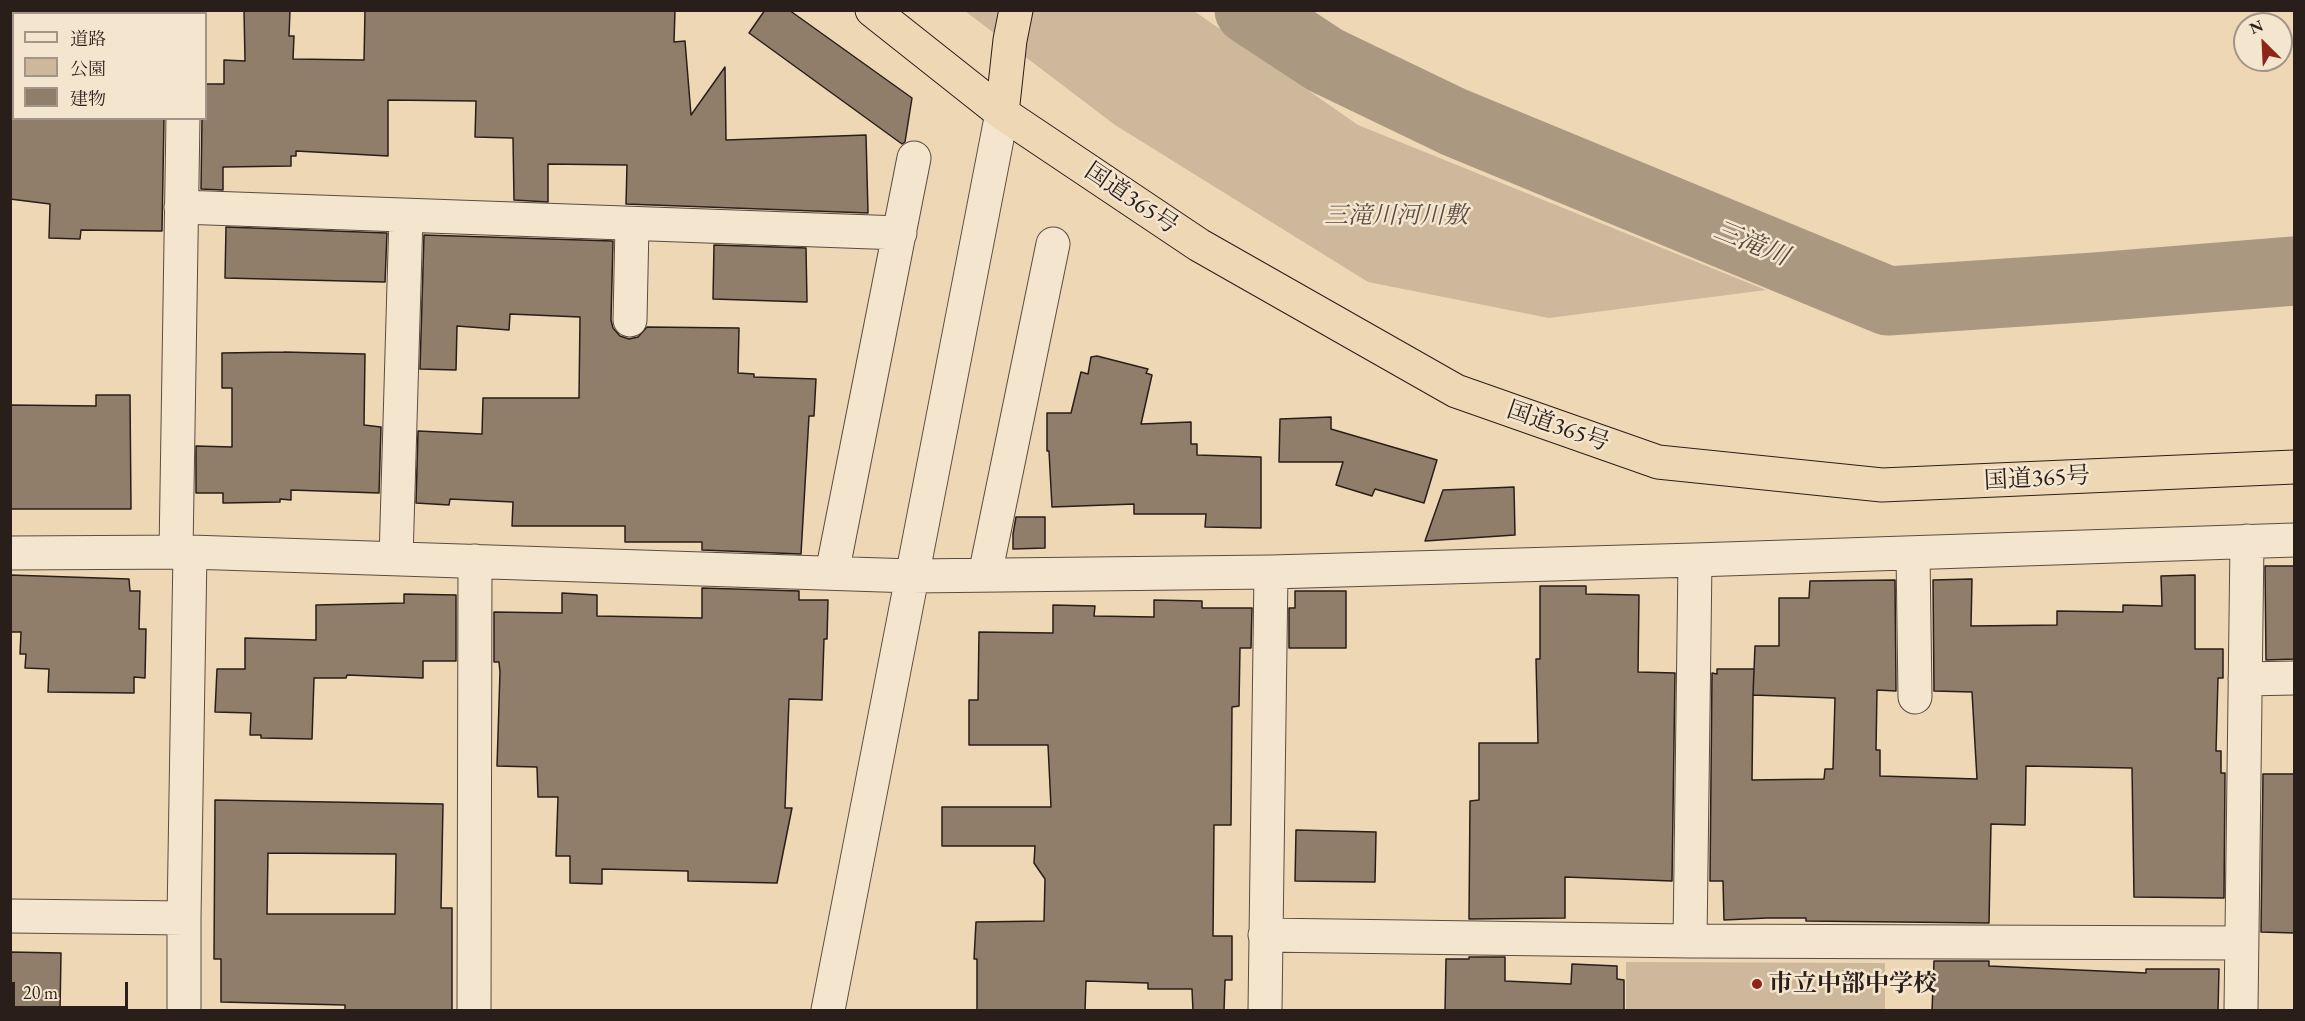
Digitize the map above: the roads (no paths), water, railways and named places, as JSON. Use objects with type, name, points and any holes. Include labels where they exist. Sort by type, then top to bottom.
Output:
[{"type":"highway","name":"国道365号","points":[[872,10],[1002,113],[1199,245],[1455,391],[1658,462],[1882,485],[2295,467]]},
{"type":"highway","points":[[1002,113],[1013,25]]},
{"type":"street","points":[[828,1011],[1002,113]]},
{"type":"street","points":[[183,120],[181,207],[184,1011]]},
{"type":"street","points":[[832,573],[914,158]]},
{"type":"street","points":[[181,207],[900,233]]},
{"type":"street","points":[[396,559],[406,216]]},
{"type":"street","points":[[630,320],[632,225]]},
{"type":"street","points":[[985,576],[1053,244]]},
{"type":"street","points":[[10,553],[183,552],[912,576],[985,576],[1271,572],[2295,540]]},
{"type":"street","points":[[2241,1011],[2247,541]]},
{"type":"street","points":[[1914,553],[1915,697]]},
{"type":"street","points":[[1690,941],[1695,560]]},
{"type":"street","points":[[474,1011],[475,561]]},
{"type":"street","points":[[1265,1011],[1271,572]]},
{"type":"street","points":[[2246,679],[2295,678]]},
{"type":"street","points":[[10,916],[184,918]]},
{"type":"street","points":[[1265,935],[1690,941],[2241,943]]},
{"type":"waterway","name":"三滝川","points":[[1249,10],[1325,60],[1454,122],[1888,301],[2294,271]]},
{"type":"place","name":"市立中部中学校","points":[[1757,984]]},
{"type":"park label","name":"三滝川河川敷","points":[[1396,216]]}]
